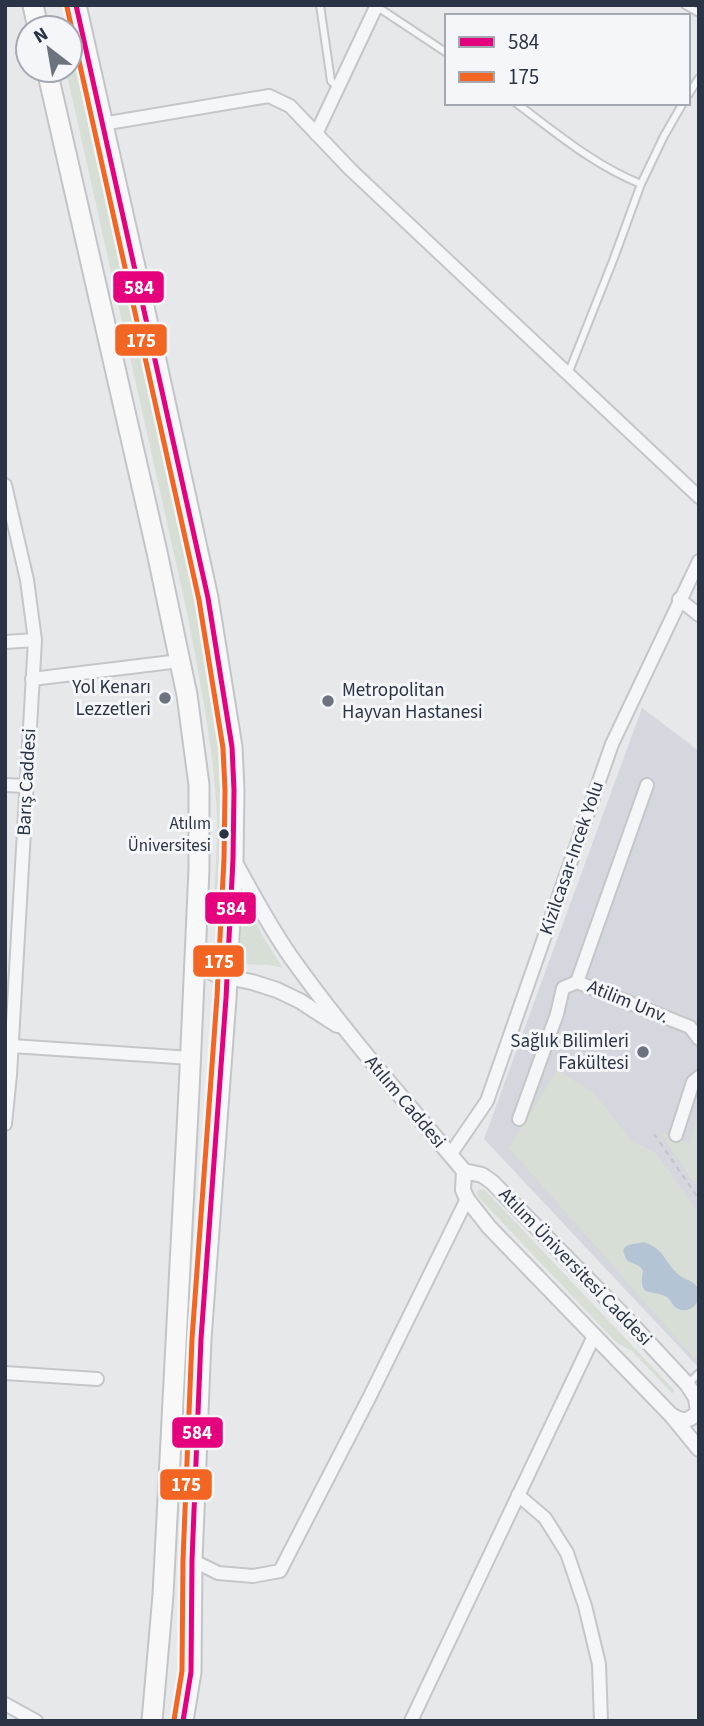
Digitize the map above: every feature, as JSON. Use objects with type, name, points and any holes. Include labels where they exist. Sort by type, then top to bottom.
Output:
[{"type":"main road","points":[[76,5],[208,598],[232,747],[233,859],[201,1339],[192,1560],[191,1672],[183,1721]]},
{"type":"main road","points":[[50,84],[180,661],[189,707],[198,785],[199,869],[191,1059],[163,1595],[152,1721]]},
{"type":"street","points":[[316,134],[376,6]]},
{"type":"street","points":[[103,124],[269,96],[290,106],[351,170],[699,497]]},
{"type":"street","name":"Barış Caddesi","points":[[5,485],[27,580],[35,640],[26,786],[12,927],[12,1046],[5,1124]]},
{"type":"street","name":"Kizilcasar-Incek Yolu","points":[[450,1155],[487,1101],[612,744],[699,561]]},
{"type":"street","points":[[679,599],[699,615]]},
{"type":"street","points":[[5,642],[35,640]]},
{"type":"street","points":[[32,679],[180,661]]},
{"type":"street","points":[[5,785],[26,786]]},
{"type":"street","points":[[578,982],[647,785]]},
{"type":"street","name":"Atılım Caddesi","points":[[233,859],[266,919],[292,958],[347,1032],[464,1171]]},
{"type":"street","name":"Atılım Caddesi","points":[[196,952],[209,971],[277,990],[300,1001],[347,1032]]},
{"type":"street","name":"Atilim Unv.","points":[[519,1119],[557,1014],[563,988],[578,982],[690,1027],[699,1039]]},
{"type":"street","points":[[12,1046],[191,1059]]},
{"type":"street","points":[[676,1135],[694,1082],[699,1077]]},
{"type":"street","name":"Atılım Üniversitesi Caddesi","points":[[671,1415],[681,1420],[691,1419],[698,1412],[697,1398],[687,1384],[504,1194],[482,1175],[464,1171],[463,1190],[467,1199],[489,1227],[671,1415],[699,1448]]},
{"type":"street","points":[[192,1560],[218,1573],[253,1576],[280,1572],[467,1199]]},
{"type":"street","points":[[411,1721],[594,1336]]},
{"type":"street","points":[[5,1373],[97,1379]]},
{"type":"street","points":[[518,1495],[545,1518],[567,1553],[585,1606],[599,1664],[601,1721]]},
{"type":"street","points":[[5,1704],[36,1721]]},
{"type":"lane","points":[[320,5],[331,81],[338,88]]},
{"type":"lane","points":[[685,5],[699,13]]},
{"type":"lane","points":[[376,6],[445,52]]},
{"type":"lane","points":[[519,105],[597,162],[641,184]]},
{"type":"lane","points":[[568,374],[641,184],[682,105]]},
{"type":"lane","points":[[687,1384],[699,1373]]},
{"type":"path","points":[[654,1135],[699,1199]]},
{"type":"shaded area","points":[[69,84],[80,84],[196,605],[217,718],[222,807],[216,919],[213,919],[217,816],[213,766],[188,617]]},
{"type":"shaded area","points":[[642,708],[699,751],[699,1368],[484,1139]]},
{"type":"shaded area","points":[[242,893],[262,935],[283,968],[240,964]]},
{"type":"shaded area","points":[[557,1070],[594,1093],[631,1140],[656,1153],[699,1213],[699,1354],[694,1358],[509,1148]]},
{"type":"shaded area","points":[[699,1109],[699,1181],[693,1182],[660,1132],[689,1144]]},
{"type":"shaded area","points":[[480,1189],[485,1190],[674,1392],[672,1393],[632,1351],[617,1343],[480,1199],[476,1193]]},
{"type":"water","points":[[644,1242],[661,1253],[679,1275],[695,1285],[699,1296],[692,1308],[678,1309],[667,1297],[644,1289],[643,1270],[628,1261],[623,1250]]},
{"type":"transit line","name":"584","points":[[76,5],[208,598],[232,747],[233,859],[226,998],[201,1339],[192,1560],[191,1672],[183,1721]]},
{"type":"transit line","name":"175","points":[[67,7],[199,600],[223,748],[224,859],[217,997],[192,1339],[183,1560],[182,1671],[174,1720]]},
{"type":"place","name":"Yol Kenarı Lezzetleri","points":[[165,698]]},
{"type":"place","name":"Metropolitan Hayvan Hastanesi","points":[[328,701]]},
{"type":"place","name":"Atılım Üniversitesi","points":[[224,834]]},
{"type":"place","name":"Sağlık Bilimleri Fakültesi","points":[[643,1052]]}]
